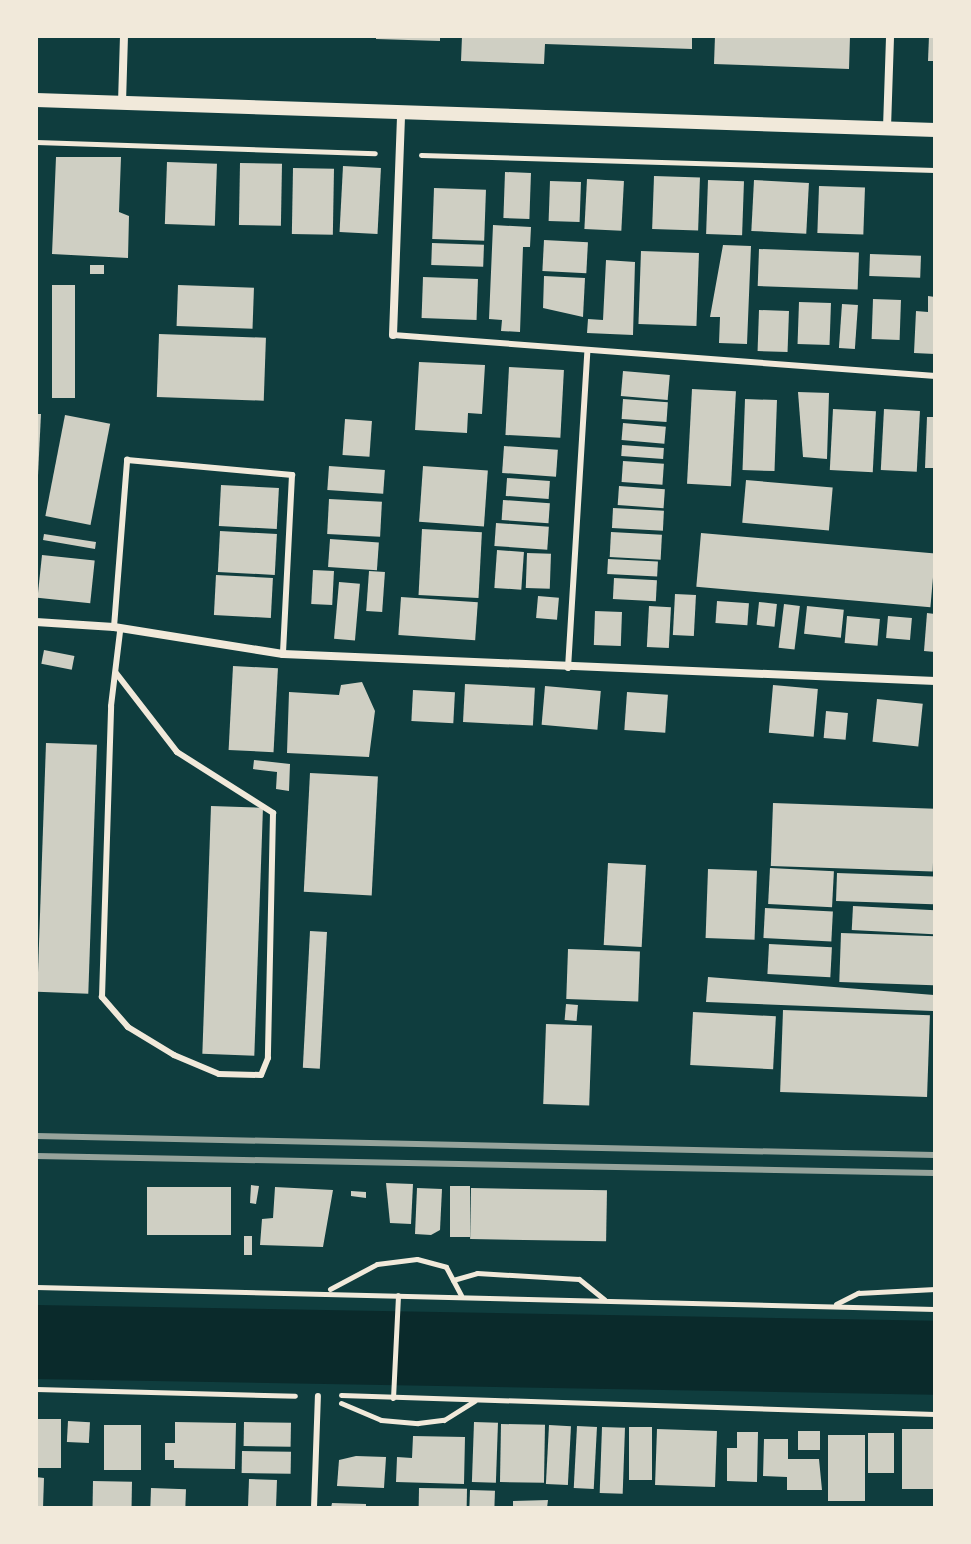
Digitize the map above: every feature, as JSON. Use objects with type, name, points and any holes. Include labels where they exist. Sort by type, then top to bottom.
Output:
[{"type":"street","points":[[122,103],[124,36]]},
{"type":"street","points":[[887,128],[890,36]]},
{"type":"street","points":[[36,100],[935,130]]},
{"type":"street","points":[[393,335],[401,113]]},
{"type":"street","points":[[36,622],[117,629],[283,654],[684,676],[719,668],[935,681]]},
{"type":"lane","points":[[393,335],[587,353],[935,376]]},
{"type":"lane","points":[[568,669],[587,353]]},
{"type":"lane","points":[[116,673],[177,752],[273,813],[268,1058],[261,1075],[219,1074],[174,1055],[128,1027],[102,997],[117,629],[127,460],[292,475],[283,654]]},
{"type":"lane","points":[[314,1508],[318,1396]]},
{"type":"path","points":[[36,142],[935,170]]},
{"type":"path","points":[[330,1289],[377,1264],[417,1259],[446,1267],[461,1295]]},
{"type":"path","points":[[453,1280],[477,1273],[579,1279],[606,1301]]},
{"type":"path","points":[[36,1287],[330,1289],[398,1295],[836,1304],[935,1309]]},
{"type":"path","points":[[836,1304],[858,1293],[935,1289]]},
{"type":"path","points":[[394,1396],[398,1295]]},
{"type":"path","points":[[36,1389],[394,1396],[935,1414]]},
{"type":"path","points":[[334,1396],[381,1420],[418,1423],[444,1420],[474,1400]]},
{"type":"water","points":[[36,1305],[935,1321],[934,1395],[36,1379]]},
{"type":"building","points":[[376,36],[440,36],[440,41],[376,39]]},
{"type":"building","points":[[462,36],[692,36],[692,49],[545,44],[544,64],[461,61]]},
{"type":"building","points":[[715,36],[850,36],[849,69],[714,64]]},
{"type":"building","points":[[929,36],[935,36],[935,61],[928,61]]},
{"type":"building","points":[[56,157],[121,157],[119,212],[129,216],[128,258],[52,254]]},
{"type":"building","points":[[167,162],[217,164],[215,226],[165,224]]},
{"type":"building","points":[[240,163],[282,164],[281,226],[239,225]]},
{"type":"building","points":[[343,166],[381,168],[377,234],[340,232]]},
{"type":"building","points":[[293,168],[334,169],[333,235],[292,234]]},
{"type":"building","points":[[505,172],[531,173],[529,219],[503,218]]},
{"type":"building","points":[[654,176],[700,178],[698,231],[652,229]]},
{"type":"building","points":[[587,179],[624,181],[621,231],[584,229]]},
{"type":"building","points":[[708,180],[744,181],[742,235],[706,234]]},
{"type":"building","points":[[754,180],[809,183],[806,234],[751,231]]},
{"type":"building","points":[[550,181],[581,182],[580,222],[549,221]]},
{"type":"building","points":[[819,186],[865,188],[863,235],[817,233]]},
{"type":"building","points":[[434,188],[486,190],[484,241],[432,239]]},
{"type":"building","points":[[493,225],[531,227],[530,247],[523,247],[520,332],[501,331],[502,320],[489,319]]},
{"type":"building","points":[[544,240],[588,242],[586,273],[542,271]]},
{"type":"building","points":[[432,243],[484,245],[483,267],[431,265]]},
{"type":"building","points":[[723,245],[751,246],[747,344],[719,343],[720,317],[710,317]]},
{"type":"building","points":[[759,249],[859,252],[858,289],[758,286]]},
{"type":"building","points":[[641,251],[699,253],[696,326],[638,324]]},
{"type":"building","points":[[870,254],[921,256],[920,278],[869,276]]},
{"type":"building","points":[[606,260],[635,262],[633,335],[587,333],[588,319],[603,320]]},
{"type":"building","points":[[90,265],[104,265],[104,274],[90,274]]},
{"type":"building","points":[[544,276],[585,278],[583,317],[543,308]]},
{"type":"building","points":[[423,277],[478,279],[477,320],[422,318]]},
{"type":"building","points":[[52,285],[75,285],[75,398],[52,398]]},
{"type":"building","points":[[178,285],[254,288],[253,329],[177,326]]},
{"type":"building","points":[[928,296],[935,297],[935,354],[914,353],[916,311],[928,312]]},
{"type":"building","points":[[873,299],[901,300],[900,340],[872,339]]},
{"type":"building","points":[[799,302],[831,303],[830,345],[798,344]]},
{"type":"building","points":[[842,304],[858,305],[855,349],[839,348]]},
{"type":"building","points":[[759,310],[789,311],[788,352],[758,351]]},
{"type":"building","points":[[159,334],[266,338],[264,401],[157,397]]},
{"type":"building","points":[[419,362],[485,365],[482,414],[468,413],[467,433],[415,430]]},
{"type":"building","points":[[509,367],[564,370],[560,438],[505,435]]},
{"type":"building","points":[[623,371],[670,375],[668,400],[621,396]]},
{"type":"building","points":[[692,389],[736,391],[731,486],[687,484]]},
{"type":"building","points":[[798,392],[829,393],[827,459],[803,457]]},
{"type":"building","points":[[623,399],[668,402],[666,422],[622,419]]},
{"type":"building","points":[[745,399],[777,400],[775,471],[743,470]]},
{"type":"building","points":[[833,409],[876,411],[873,472],[830,470]]},
{"type":"building","points":[[884,409],[920,411],[917,472],[881,470]]},
{"type":"building","points":[[36,414],[41,414],[38,475],[36,475]]},
{"type":"building","points":[[65,415],[110,424],[91,525],[45,516]]},
{"type":"building","points":[[927,417],[935,417],[935,468],[925,468]]},
{"type":"building","points":[[345,419],[372,421],[369,457],[342,455]]},
{"type":"building","points":[[623,423],[666,427],[664,444],[622,440]]},
{"type":"building","points":[[622,445],[664,448],[663,459],[621,456]]},
{"type":"building","points":[[504,446],[558,450],[556,477],[502,473]]},
{"type":"building","points":[[623,461],[664,464],[662,485],[622,482]]},
{"type":"building","points":[[329,466],[385,470],[383,494],[327,490]]},
{"type":"building","points":[[423,466],[488,471],[484,526],[419,522]]},
{"type":"building","points":[[507,478],[550,481],[549,499],[506,496]]},
{"type":"building","points":[[746,480],[833,488],[829,530],[742,523]]},
{"type":"building","points":[[221,485],[279,488],[277,529],[219,526]]},
{"type":"building","points":[[619,486],[665,489],[664,508],[618,505]]},
{"type":"building","points":[[329,499],[382,502],[380,537],[327,534]]},
{"type":"building","points":[[503,500],[550,503],[548,523],[502,520]]},
{"type":"building","points":[[613,508],[664,511],[663,531],[612,528]]},
{"type":"building","points":[[496,523],[549,527],[547,550],[494,546]]},
{"type":"building","points":[[422,529],[482,532],[478,598],[419,595]]},
{"type":"building","points":[[220,531],[277,534],[275,575],[218,572]]},
{"type":"building","points":[[611,532],[662,535],[661,560],[610,557]]},
{"type":"building","points":[[701,533],[935,553],[930,607],[696,587]]},
{"type":"building","points":[[44,534],[96,542],[95,549],[43,540]]},
{"type":"building","points":[[330,539],[379,542],[377,570],[328,567]]},
{"type":"building","points":[[497,550],[524,552],[521,590],[494,588]]},
{"type":"building","points":[[527,553],[551,554],[550,589],[526,588]]},
{"type":"building","points":[[42,555],[95,561],[90,603],[38,598]]},
{"type":"building","points":[[608,559],[658,562],[657,577],[607,574]]},
{"type":"building","points":[[313,570],[334,571],[332,605],[311,604]]},
{"type":"building","points":[[369,571],[385,572],[382,612],[366,611]]},
{"type":"building","points":[[216,575],[273,578],[271,618],[214,615]]},
{"type":"building","points":[[614,578],[657,580],[656,601],[613,599]]},
{"type":"building","points":[[339,582],[360,584],[355,641],[334,639]]},
{"type":"building","points":[[675,594],[696,595],[694,636],[673,635]]},
{"type":"building","points":[[538,596],[559,598],[557,620],[536,618]]},
{"type":"building","points":[[401,597],[478,602],[475,640],[398,635]]},
{"type":"building","points":[[717,601],[749,603],[747,625],[715,623]]},
{"type":"building","points":[[759,602],[777,604],[774,627],[757,625]]},
{"type":"building","points":[[784,604],[800,606],[795,650],[779,648]]},
{"type":"building","points":[[649,606],[671,607],[669,648],[647,647]]},
{"type":"building","points":[[807,606],[844,610],[841,638],[804,634]]},
{"type":"building","points":[[595,611],[622,612],[621,646],[594,645]]},
{"type":"building","points":[[927,613],[935,614],[935,652],[924,651]]},
{"type":"building","points":[[847,616],[880,619],[878,646],[845,643]]},
{"type":"building","points":[[888,616],[912,618],[910,640],[886,638]]},
{"type":"building","points":[[44,650],[74,656],[72,670],[41,664]]},
{"type":"building","points":[[233,666],[278,668],[274,752],[229,750]]},
{"type":"building","points":[[362,682],[375,711],[369,757],[287,753],[289,692],[339,695],[341,685]]},
{"type":"building","points":[[465,684],[535,688],[533,726],[463,722]]},
{"type":"building","points":[[773,685],[818,689],[814,737],[769,733]]},
{"type":"building","points":[[545,686],[601,691],[597,730],[542,725]]},
{"type":"building","points":[[413,690],[455,692],[453,723],[411,721]]},
{"type":"building","points":[[627,692],[668,695],[665,733],[624,730]]},
{"type":"building","points":[[877,699],[923,704],[918,747],[873,742]]},
{"type":"building","points":[[826,711],[848,713],[846,740],[824,738]]},
{"type":"building","points":[[46,743],[97,745],[88,994],[37,992]]},
{"type":"building","points":[[254,760],[290,764],[289,791],[276,789],[277,772],[253,769]]},
{"type":"building","points":[[310,773],[378,777],[372,895],[304,892]]},
{"type":"building","points":[[773,803],[935,809],[933,872],[771,866]]},
{"type":"building","points":[[211,806],[263,808],[254,1056],[202,1054]]},
{"type":"building","points":[[608,863],[646,865],[642,947],[604,945]]},
{"type":"building","points":[[770,868],[834,871],[832,907],[768,904]]},
{"type":"building","points":[[708,869],[757,871],[755,940],[706,938]]},
{"type":"building","points":[[837,873],[934,876],[933,904],[836,901]]},
{"type":"building","points":[[853,906],[935,910],[934,934],[852,930]]},
{"type":"building","points":[[765,908],[833,912],[831,942],[763,938]]},
{"type":"building","points":[[310,931],[327,932],[320,1069],[303,1068]]},
{"type":"building","points":[[841,933],[935,936],[933,985],[839,982]]},
{"type":"building","points":[[769,944],[832,947],[830,977],[767,974]]},
{"type":"building","points":[[568,949],[640,952],[638,1001],[566,999]]},
{"type":"building","points":[[708,977],[934,995],[933,1011],[706,1002]]},
{"type":"building","points":[[566,1004],[578,1005],[577,1021],[565,1020]]},
{"type":"building","points":[[783,1010],[930,1015],[927,1097],[780,1092]]},
{"type":"building","points":[[693,1012],[776,1016],[773,1069],[690,1065]]},
{"type":"building","points":[[546,1024],[592,1026],[589,1106],[543,1104]]},
{"type":"building","points":[[386,1183],[413,1184],[411,1224],[390,1223]]},
{"type":"building","points":[[251,1185],[259,1186],[256,1204],[250,1203]]},
{"type":"building","points":[[450,1186],[470,1186],[470,1237],[450,1237]]},
{"type":"building","points":[[147,1187],[231,1187],[231,1235],[147,1235]]},
{"type":"building","points":[[275,1187],[333,1190],[323,1247],[260,1245],[262,1219],[273,1218]]},
{"type":"building","points":[[417,1188],[442,1189],[440,1230],[431,1235],[415,1234]]},
{"type":"building","points":[[471,1188],[607,1190],[606,1241],[470,1239]]},
{"type":"building","points":[[351,1191],[366,1192],[366,1198],[351,1196]]},
{"type":"building","points":[[244,1236],[252,1236],[252,1255],[244,1255]]},
{"type":"building","points":[[36,1419],[61,1419],[61,1468],[36,1468]]},
{"type":"building","points":[[68,1421],[90,1422],[89,1443],[67,1442]]},
{"type":"building","points":[[175,1422],[236,1423],[235,1469],[174,1468],[174,1460],[165,1460],[165,1443],[175,1443]]},
{"type":"building","points":[[244,1422],[291,1423],[291,1447],[244,1446]]},
{"type":"building","points":[[474,1422],[498,1423],[496,1483],[472,1482]]},
{"type":"building","points":[[501,1424],[545,1425],[544,1483],[500,1482]]},
{"type":"building","points":[[104,1425],[141,1425],[141,1470],[104,1470]]},
{"type":"building","points":[[549,1425],[571,1426],[568,1485],[546,1484]]},
{"type":"building","points":[[577,1426],[597,1427],[594,1489],[574,1488]]},
{"type":"building","points":[[602,1427],[625,1428],[623,1494],[600,1493]]},
{"type":"building","points":[[629,1427],[652,1427],[652,1480],[629,1480]]},
{"type":"building","points":[[657,1429],[717,1431],[715,1487],[655,1485]]},
{"type":"building","points":[[902,1429],[935,1429],[935,1489],[902,1489]]},
{"type":"building","points":[[798,1431],[820,1431],[820,1450],[798,1450]]},
{"type":"building","points":[[737,1432],[758,1432],[757,1482],[727,1481],[727,1448],[737,1448]]},
{"type":"building","points":[[868,1433],[894,1433],[894,1473],[868,1473]]},
{"type":"building","points":[[828,1435],[865,1435],[865,1501],[828,1501]]},
{"type":"building","points":[[413,1436],[465,1437],[464,1484],[396,1482],[397,1457],[412,1458]]},
{"type":"building","points":[[764,1439],[788,1439],[788,1459],[819,1459],[822,1490],[787,1490],[787,1477],[763,1476]]},
{"type":"building","points":[[242,1451],[291,1452],[291,1474],[242,1473]]},
{"type":"building","points":[[356,1456],[386,1457],[384,1488],[337,1486],[339,1460]]},
{"type":"building","points":[[36,1477],[44,1478],[43,1508],[36,1508]]},
{"type":"building","points":[[249,1479],[277,1480],[276,1508],[248,1508]]},
{"type":"building","points":[[93,1481],[132,1482],[132,1508],[93,1508]]},
{"type":"building","points":[[151,1488],[186,1489],[185,1508],[150,1508]]},
{"type":"building","points":[[419,1488],[467,1489],[467,1508],[419,1508]]},
{"type":"building","points":[[470,1490],[495,1491],[494,1508],[469,1508]]},
{"type":"building","points":[[548,1500],[547,1508],[513,1508],[513,1501]]},
{"type":"building","points":[[332,1503],[366,1504],[366,1508],[331,1508]]},
{"type":"railway","points":[[36,1136],[935,1155]]},
{"type":"railway","points":[[36,1156],[935,1173]]}]
